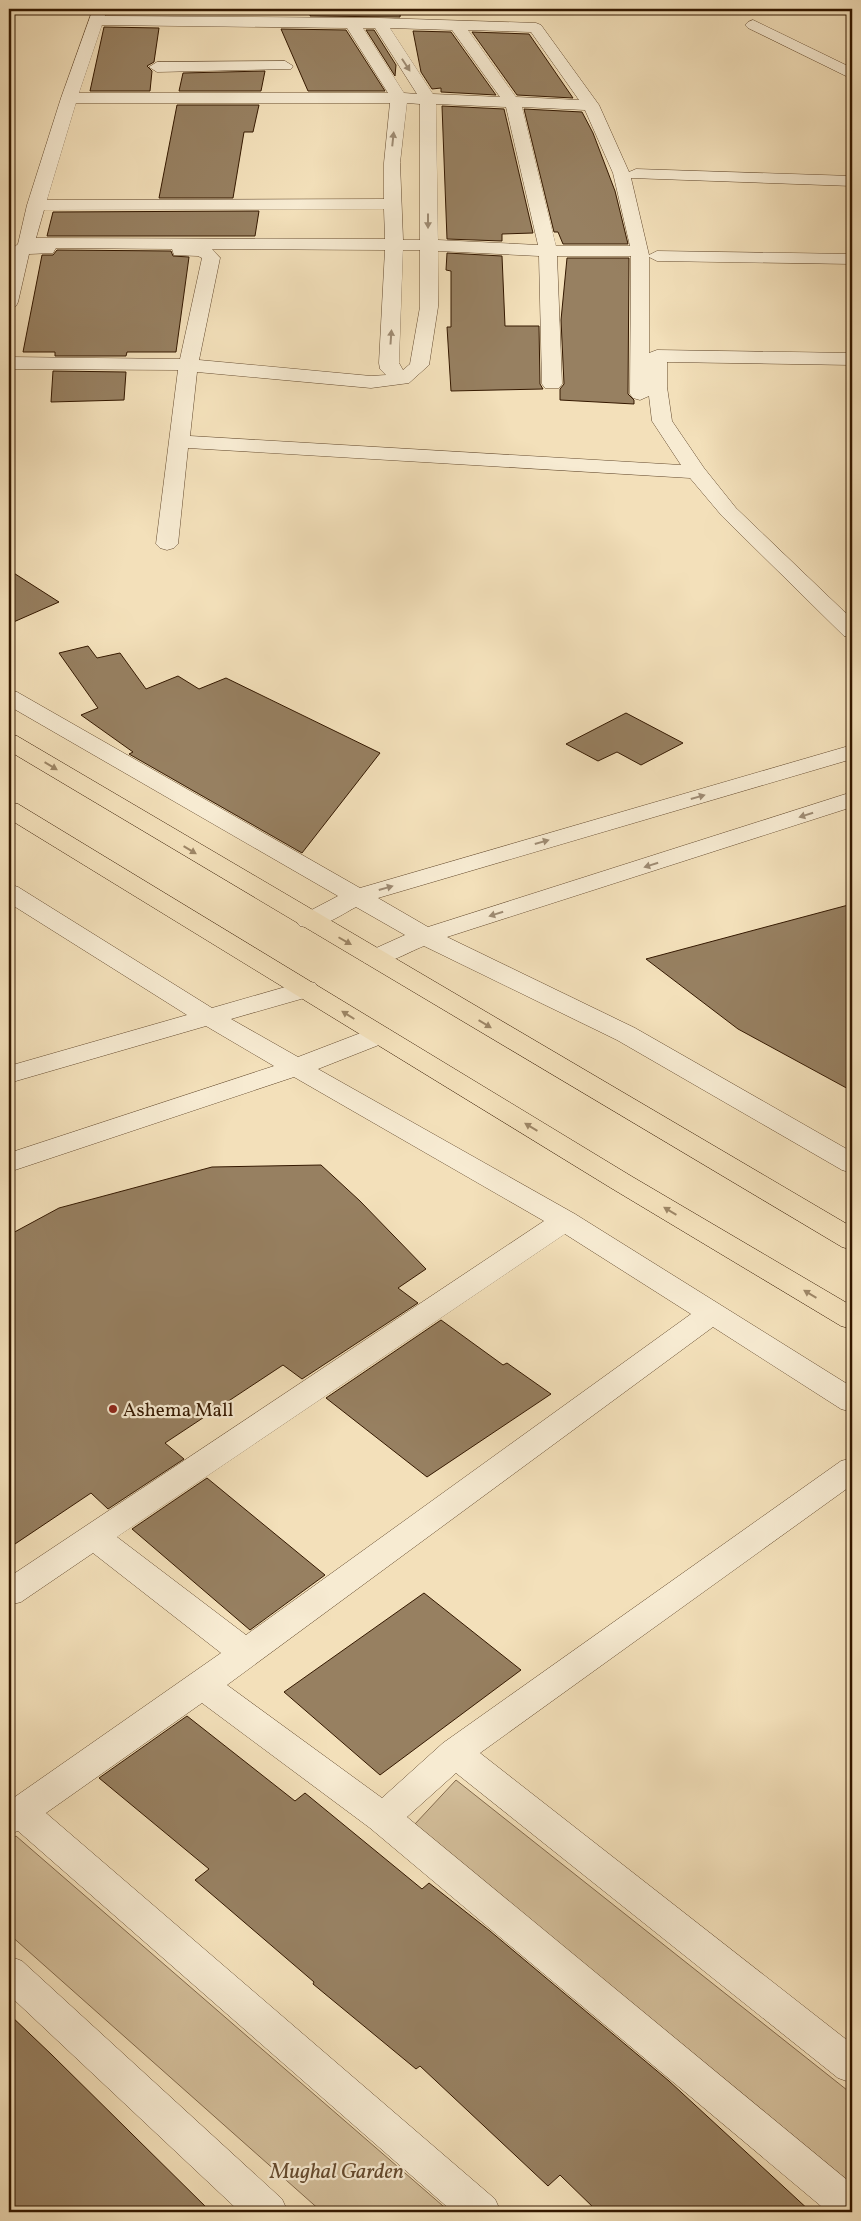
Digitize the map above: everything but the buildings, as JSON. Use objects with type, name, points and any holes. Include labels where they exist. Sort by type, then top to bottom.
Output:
[{"type":"main road","points":[[9,741],[309,921],[852,1240]]},
{"type":"main road","points":[[9,809],[852,1319]]},
{"type":"street","points":[[501,9],[505,27]]},
{"type":"street","points":[[640,394],[649,253],[621,174],[591,105],[536,28],[456,26],[416,16],[379,24],[352,24],[281,18],[190,15],[166,29],[97,15],[69,98],[26,243],[428,245],[548,251],[649,253],[852,259]]},
{"type":"street","points":[[281,18],[277,45],[285,66],[304,99]]},
{"type":"street","points":[[352,24],[399,98],[392,163],[394,245],[390,369],[402,379]]},
{"type":"street","points":[[9,363],[166,363],[371,382],[402,379],[419,365],[429,307],[428,99],[379,24]]},
{"type":"street","points":[[753,25],[852,74]]},
{"type":"street","points":[[456,26],[513,104],[548,251],[552,384]]},
{"type":"street","points":[[554,29],[607,106],[636,174],[649,253],[657,320]]},
{"type":"street","points":[[154,99],[159,59],[285,66]]},
{"type":"street","points":[[69,98],[399,98],[513,104],[591,105]]},
{"type":"street","points":[[392,163],[428,164]]},
{"type":"street","points":[[636,174],[852,181]]},
{"type":"street","points":[[36,205],[392,204]]},
{"type":"street","points":[[9,302],[15,249],[200,251],[209,254],[211,258],[188,365],[167,544]]},
{"type":"street","points":[[393,308],[429,307]]},
{"type":"street","points":[[852,359],[657,347],[657,387],[662,420],[696,472],[729,512],[852,631]]},
{"type":"street","points":[[179,441],[696,472]]},
{"type":"street","points":[[9,697],[425,936],[626,1034],[852,1164]]},
{"type":"street","points":[[309,921],[356,896],[852,752]]},
{"type":"street","points":[[374,958],[425,936],[708,847],[852,799]]},
{"type":"street","points":[[9,892],[210,1018],[565,1221],[852,1401]]},
{"type":"street","points":[[14,1071],[210,1018],[306,989]]},
{"type":"street","points":[[9,1163],[298,1067],[380,1035]]},
{"type":"street","points":[[9,1593],[565,1221]]},
{"type":"street","points":[[481,2212],[15,1816],[245,1654],[712,1313]]},
{"type":"street","points":[[383,1818],[455,1753],[852,1469]]},
{"type":"street","points":[[93,1535],[245,1654]]},
{"type":"street","points":[[202,1685],[383,1818],[852,2208]]},
{"type":"street","points":[[455,1753],[852,2066]]},
{"type":"street","points":[[9,1972],[268,2212]]},
{"type":"green space","points":[[456,1780],[852,2094],[852,2184],[415,1824]]},
{"type":"green space","name":"Mughal Garden","points":[[16,1836],[450,2212],[322,2212],[9,1934],[9,1841]]},
{"type":"place","name":"Ashema Mall","points":[[113,1409]]}]
